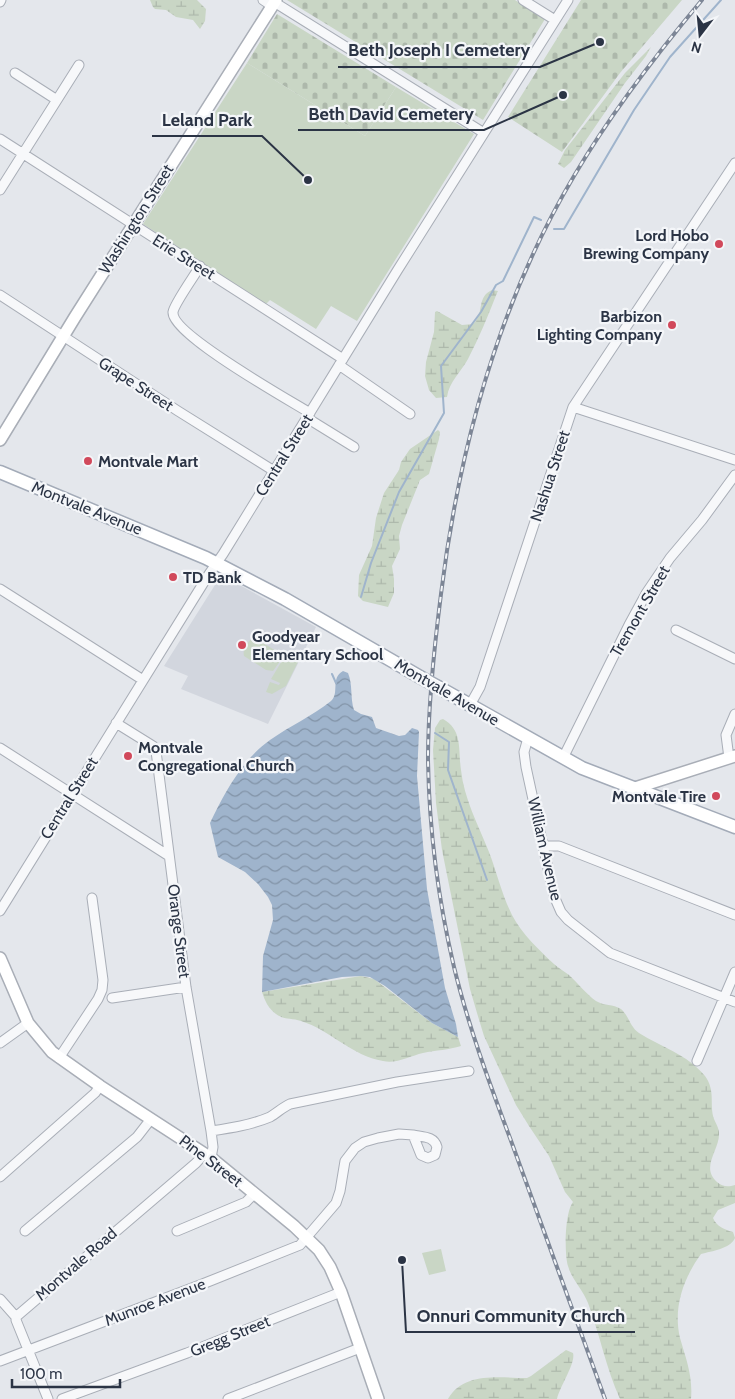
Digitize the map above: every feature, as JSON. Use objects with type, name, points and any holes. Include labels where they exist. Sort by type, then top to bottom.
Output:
[{"type":"main road","name":"Montvale Avenue","points":[[0,472],[160,538],[285,599],[563,758],[591,772],[735,827]]},
{"type":"street","points":[[522,0],[556,20]]},
{"type":"street","name":"Central Street","points":[[0,911],[309,415],[397,270],[568,0]]},
{"type":"street","points":[[271,2],[484,133]]},
{"type":"street","name":"Washington Street","points":[[0,440],[271,2]]},
{"type":"street","points":[[0,190],[79,65]]},
{"type":"street","points":[[15,73],[57,100]]},
{"type":"street","name":"Erie Street","points":[[0,139],[200,266],[341,362],[410,414]]},
{"type":"street","name":"Nashua Street","points":[[470,705],[480,687],[573,406],[735,163]]},
{"type":"street","points":[[200,266],[173,310],[175,319],[196,340],[222,359],[309,415],[354,447]]},
{"type":"street","name":"Grape Street","points":[[0,295],[274,471]]},
{"type":"street","points":[[573,406],[735,460]]},
{"type":"street","name":"Tremont Street","points":[[563,758],[629,625],[651,586],[735,475]]},
{"type":"street","points":[[0,589],[143,680]]},
{"type":"street","points":[[676,630],[735,659]]},
{"type":"street","points":[[635,788],[732,757],[726,735],[735,714]]},
{"type":"street","name":"Orange Street","points":[[116,723],[155,748],[186,987],[211,1131],[213,1147],[207,1156]]},
{"type":"street","name":"William Avenue","points":[[528,738],[525,759],[555,899],[561,912],[572,924],[610,953],[735,1002]]},
{"type":"street","points":[[0,748],[169,856]]},
{"type":"street","points":[[544,846],[559,846],[735,915]]},
{"type":"street","points":[[59,1058],[102,990],[103,980],[92,898]]},
{"type":"street","name":"Pine Street","points":[[0,958],[28,1023],[43,1043],[59,1058],[207,1156],[319,1250],[327,1261],[341,1292],[378,1399]]},
{"type":"street","points":[[698,1062],[735,972]]},
{"type":"street","points":[[112,998],[186,987]]},
{"type":"street","points":[[0,1043],[28,1023]]},
{"type":"street","points":[[211,1131],[259,1121],[276,1114],[290,1104],[397,1082],[469,1071]]},
{"type":"street","points":[[0,1177],[95,1094],[100,1086]]},
{"type":"street","points":[[26,1231],[137,1137],[151,1119]]},
{"type":"street","points":[[307,1238],[337,1200],[345,1161],[355,1148],[364,1142],[378,1138],[399,1134],[413,1135]]},
{"type":"street","name":"Montvale Road","points":[[16,1317],[198,1161],[207,1156]]},
{"type":"street","points":[[176,1231],[246,1202],[254,1194]]},
{"type":"street","name":"Munroe Avenue","points":[[0,1360],[281,1253],[300,1245],[307,1238]]},
{"type":"street","name":"Gregg Street","points":[[62,1399],[188,1354],[341,1292]]},
{"type":"street","points":[[0,1300],[16,1317],[48,1399]]},
{"type":"street","points":[[228,1399],[360,1348]]},
{"type":"shaded area","name":"Goodyear Elementary School","points":[[220,577],[225,577],[316,627],[268,724],[181,689],[188,676],[164,666]]},
{"type":"green space","points":[[150,0],[197,0],[206,9],[205,21],[200,29],[193,20],[176,17],[166,10],[155,9]]},
{"type":"green space","points":[[287,0],[515,0],[545,19],[483,120]]},
{"type":"green space","points":[[581,0],[682,0],[620,73],[562,152],[508,117]]},
{"type":"green space","points":[[277,14],[396,87],[365,136],[247,63]]},
{"type":"green space","points":[[651,47],[571,162],[564,168],[558,164],[565,150],[625,73]]},
{"type":"green space","points":[[247,63],[365,136],[396,87],[474,134],[357,321],[331,306],[316,329],[270,300],[266,304],[259,300],[143,224]]},
{"type":"green space","points":[[492,290],[498,291],[468,359],[453,382],[447,397],[436,398],[429,390],[425,376],[426,362],[434,332],[435,312],[437,311],[462,325],[473,324],[477,320],[484,297]]},
{"type":"green space","points":[[438,430],[440,432],[439,439],[429,474],[420,480],[402,525],[399,536],[400,549],[392,566],[394,593],[388,607],[363,601],[358,596],[359,575],[372,546],[376,518],[384,493],[410,449]]},
{"type":"green space","points":[[255,638],[281,654],[281,660],[273,671],[266,670],[244,656],[246,645]]},
{"type":"green space","points":[[286,654],[298,662],[286,686],[272,694],[266,692],[270,682],[279,685],[280,683],[271,679]]},
{"type":"green space","points":[[443,719],[454,729],[457,735],[463,781],[468,801],[489,852],[508,907],[521,929],[543,953],[592,998],[599,1003],[621,1009],[636,1031],[682,1056],[698,1068],[705,1076],[710,1087],[714,1119],[718,1128],[719,1139],[710,1164],[710,1170],[712,1176],[719,1184],[726,1186],[735,1185],[735,1203],[718,1210],[713,1218],[721,1227],[733,1232],[735,1238],[733,1242],[725,1247],[701,1254],[689,1273],[681,1294],[678,1327],[690,1375],[691,1399],[620,1399],[588,1303],[568,1266],[566,1233],[568,1214],[573,1202],[565,1192],[549,1156],[516,1105],[484,1036],[470,989],[442,850],[436,803],[433,750],[435,728],[440,720]]},
{"type":"green space","points":[[361,976],[374,979],[432,1023],[458,1037],[461,1046],[388,1062],[383,1061],[351,1049],[312,1025],[279,1016],[269,1007],[262,992]]},
{"type":"green space","points":[[441,1249],[446,1271],[429,1275],[422,1253]]},
{"type":"green space","points":[[566,1350],[573,1353],[572,1363],[557,1399],[448,1399],[455,1390],[473,1380],[494,1377],[527,1378]]},
{"type":"water","points":[[343,671],[348,673],[350,678],[354,710],[372,717],[376,728],[399,736],[405,735],[412,728],[419,732],[417,776],[427,889],[445,988],[458,1037],[432,1023],[385,986],[370,977],[342,977],[262,992],[263,956],[273,920],[272,905],[258,884],[245,872],[218,857],[210,823],[235,777],[251,757],[270,740],[331,701],[334,698],[337,678]]},
{"type":"waterway","points":[[554,229],[564,229],[634,110],[670,57],[721,0]]},
{"type":"waterway","points":[[361,597],[371,563],[399,492],[444,413],[441,366],[481,312],[496,285],[503,281],[534,217],[541,220]]},
{"type":"waterway","points":[[332,674],[336,683]]},
{"type":"waterway","points":[[435,733],[449,742],[448,770],[487,880]]},
{"type":"railway","points":[[605,1399],[487,1075],[472,1032],[454,967],[443,916],[432,838],[428,759],[430,697],[441,594],[459,485],[471,431],[503,326],[547,225],[588,153],[634,85],[702,0]]},
{"type":"place","name":"Beth Joseph I Cemetery","points":[[600,42]]},
{"type":"place","name":"Beth David Cemetery","points":[[563,95]]},
{"type":"place","name":"Leland Park","points":[[308,180]]},
{"type":"place","name":"Lord Hobo Brewing Company","points":[[719,244]]},
{"type":"place","name":"Barbizon Lighting Company","points":[[672,325]]},
{"type":"place","name":"Montvale Mart","points":[[88,461]]},
{"type":"place","name":"TD Bank","points":[[173,577]]},
{"type":"place","name":"Goodyear Elementary School","points":[[242,645]]},
{"type":"place","name":"Montvale Congregational Church","points":[[128,756]]},
{"type":"place","name":"Montvale Tire","points":[[716,796]]},
{"type":"place","name":"Onnuri Community Church","points":[[402,1260]]}]
